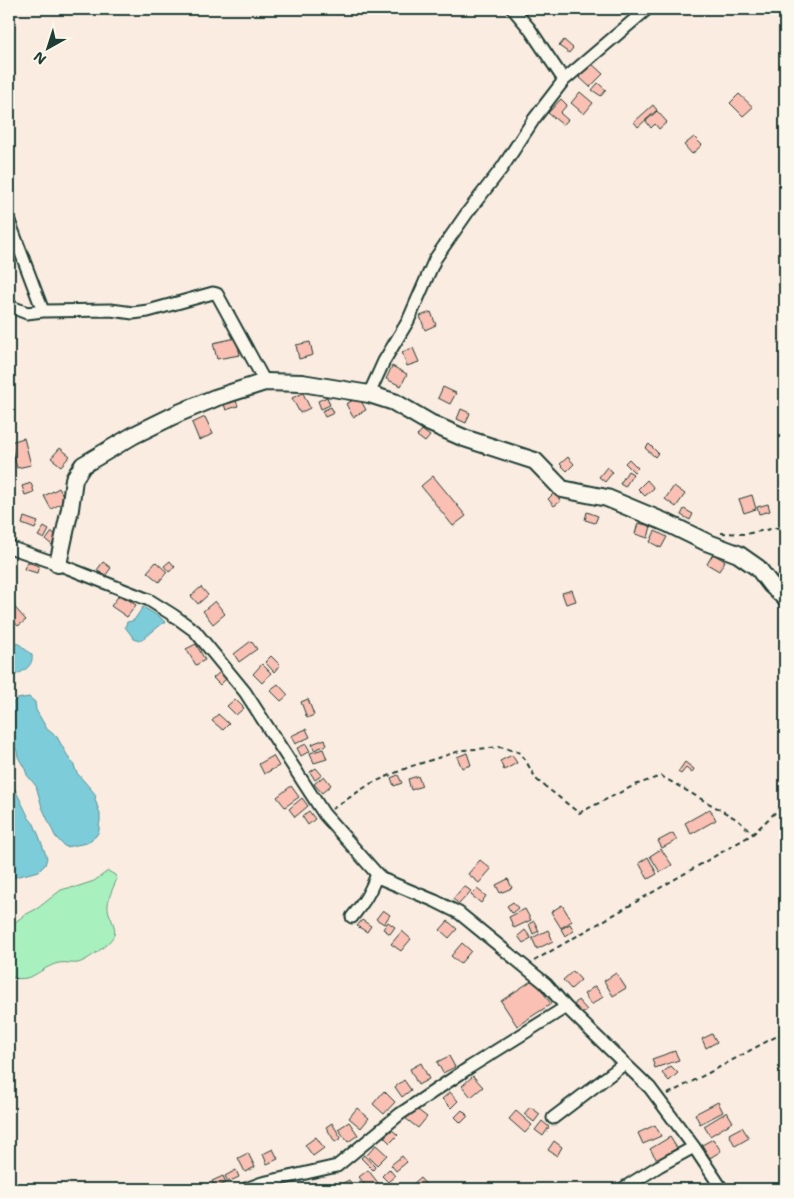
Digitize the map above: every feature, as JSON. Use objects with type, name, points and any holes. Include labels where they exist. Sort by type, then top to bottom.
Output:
[{"type":"street","points":[[513,9],[529,28],[564,80]]},
{"type":"street","points":[[370,394],[384,361],[408,321],[435,259],[467,213],[502,168],[534,119],[564,80],[648,9]]},
{"type":"street","points":[[9,221],[43,311]]},
{"type":"street","points":[[9,306],[27,313],[111,310],[133,313],[148,311],[213,292],[217,294],[265,382]]},
{"type":"street","points":[[58,564],[70,509],[74,479],[83,466],[134,435],[179,413],[215,398],[265,382],[302,384],[370,394],[394,402],[430,423],[464,438],[535,461],[562,489],[607,498],[667,523],[706,542],[738,554],[758,568],[771,585],[785,598]]},
{"type":"street","points":[[9,547],[149,600],[195,631],[245,692],[324,814],[377,874],[459,913],[546,984],[566,1007],[650,1088],[694,1147],[722,1189]]},
{"type":"street","points":[[352,917],[365,900],[377,874]]},
{"type":"street","points":[[246,1189],[262,1183],[337,1166],[400,1114],[470,1067],[566,1007]]},
{"type":"street","points":[[553,1118],[624,1064]]},
{"type":"street","points":[[622,1189],[694,1147]]},
{"type":"path","points":[[706,542],[720,533],[746,534],[785,526]]},
{"type":"path","points":[[324,814],[370,784],[409,766],[463,750],[501,747],[521,753],[537,780],[580,813],[635,785],[661,776],[738,820],[753,834]]},
{"type":"path","points":[[525,966],[753,834],[785,803]]},
{"type":"path","points":[[659,1100],[785,1032]]},
{"type":"green space","points":[[108,871],[115,875],[117,879],[108,901],[108,909],[115,932],[104,947],[82,962],[58,963],[29,977],[9,977],[9,927],[61,890],[94,881]]},
{"type":"water","points":[[143,607],[166,623],[163,623],[142,640],[135,640],[125,627],[127,622],[134,620]]},
{"type":"water","points":[[18,643],[32,655],[31,664],[25,670],[9,677],[9,645]]},
{"type":"water","points":[[29,697],[35,702],[36,710],[47,729],[57,737],[77,773],[96,795],[95,799],[100,814],[99,831],[87,843],[66,847],[55,836],[42,807],[36,786],[27,775],[9,736],[9,706],[17,699]]},
{"type":"water","points":[[9,777],[29,818],[34,824],[47,858],[45,865],[39,871],[9,879]]},
{"type":"building","points":[[564,40],[573,48],[569,53],[559,46]]},
{"type":"building","points":[[591,63],[603,74],[590,87],[579,77]]},
{"type":"building","points":[[598,83],[606,90],[601,96],[592,90]]},
{"type":"building","points":[[580,92],[593,103],[584,114],[571,103]]},
{"type":"building","points":[[739,94],[753,107],[743,116],[730,103]]},
{"type":"building","points":[[561,99],[567,105],[560,113],[568,120],[563,125],[548,113]]},
{"type":"building","points":[[653,105],[657,110],[638,127],[634,122]]},
{"type":"building","points":[[657,111],[667,122],[659,129],[655,124],[651,128],[646,121]]},
{"type":"building","points":[[694,137],[702,145],[692,154],[684,145]]},
{"type":"building","points":[[431,312],[436,325],[425,330],[420,316]]},
{"type":"building","points":[[236,338],[240,355],[217,359],[213,343]]},
{"type":"building","points":[[310,342],[313,355],[299,359],[296,345]]},
{"type":"building","points":[[413,348],[419,362],[407,366],[402,352]]},
{"type":"building","points":[[392,366],[407,374],[401,386],[386,379]]},
{"type":"building","points":[[443,387],[456,393],[450,404],[438,398]]},
{"type":"building","points":[[303,393],[310,408],[300,413],[292,398]]},
{"type":"building","points":[[234,396],[238,406],[226,410],[222,399]]},
{"type":"building","points":[[327,397],[330,405],[321,409],[318,401]]},
{"type":"building","points":[[359,397],[366,410],[353,417],[346,404]]},
{"type":"building","points":[[331,407],[334,413],[325,417],[322,411]]},
{"type":"building","points":[[461,409],[470,413],[466,423],[457,419]]},
{"type":"building","points":[[205,417],[213,434],[199,440],[192,423]]},
{"type":"building","points":[[422,430],[430,436],[425,442],[417,436]]},
{"type":"building","points":[[24,438],[31,465],[17,468],[10,442]]},
{"type":"building","points":[[649,444],[658,453],[655,457],[645,448]]},
{"type":"building","points":[[60,448],[70,456],[61,466],[51,458]]},
{"type":"building","points":[[568,457],[574,464],[567,471],[560,464]]},
{"type":"building","points":[[629,459],[638,468],[634,472],[625,463]]},
{"type":"building","points":[[607,467],[613,472],[605,482],[599,477]]},
{"type":"building","points":[[628,471],[633,474],[625,487],[620,484]]},
{"type":"building","points":[[433,476],[466,516],[453,526],[421,486]]},
{"type":"building","points":[[647,480],[654,488],[645,496],[638,489]]},
{"type":"building","points":[[31,483],[34,492],[25,495],[22,486]]},
{"type":"building","points":[[674,486],[685,494],[676,507],[665,499]]},
{"type":"building","points":[[59,488],[66,501],[51,509],[44,496]]},
{"type":"building","points":[[554,493],[561,501],[554,506],[548,499]]},
{"type":"building","points":[[752,495],[756,509],[744,513],[739,499]]},
{"type":"building","points":[[768,504],[770,511],[759,514],[757,507]]},
{"type":"building","points":[[684,509],[693,514],[690,520],[681,515]]},
{"type":"building","points":[[587,512],[598,516],[595,523],[585,520]]},
{"type":"building","points":[[24,517],[38,522],[35,529],[22,524]]},
{"type":"building","points":[[638,523],[651,526],[648,538],[635,534]]},
{"type":"building","points":[[44,527],[49,530],[44,539],[38,536]]},
{"type":"building","points":[[655,531],[667,537],[661,548],[650,542]]},
{"type":"building","points":[[52,532],[58,536],[52,545],[46,540]]},
{"type":"building","points":[[713,554],[725,561],[719,571],[707,564]]},
{"type":"building","points":[[170,561],[175,567],[169,572],[164,566]]},
{"type":"building","points":[[27,562],[39,566],[37,573],[24,569]]},
{"type":"building","points":[[103,562],[111,568],[105,576],[97,570]]},
{"type":"building","points":[[156,562],[167,572],[159,582],[147,572]]},
{"type":"building","points":[[201,587],[208,595],[198,604],[191,596]]},
{"type":"building","points":[[572,590],[576,601],[566,604],[562,593]]},
{"type":"building","points":[[120,594],[136,605],[127,617],[111,606]]},
{"type":"building","points":[[9,601],[26,620],[18,626],[9,616]]},
{"type":"building","points":[[215,601],[225,614],[213,624],[203,611]]},
{"type":"building","points":[[251,641],[257,649],[239,662],[234,654]]},
{"type":"building","points":[[196,644],[205,660],[196,665],[186,649]]},
{"type":"building","points":[[271,656],[280,665],[274,672],[265,662]]},
{"type":"building","points":[[262,664],[271,673],[262,683],[253,674]]},
{"type":"building","points":[[220,672],[226,679],[220,685],[213,678]]},
{"type":"building","points":[[278,684],[288,695],[281,701],[270,690]]},
{"type":"building","points":[[235,699],[244,708],[236,715],[227,706]]},
{"type":"building","points":[[308,699],[314,715],[307,718],[301,702]]},
{"type":"building","points":[[218,714],[229,724],[223,730],[212,721]]},
{"type":"building","points":[[306,729],[310,737],[295,744],[291,736]]},
{"type":"building","points":[[325,739],[327,745],[314,750],[312,744]]},
{"type":"building","points":[[306,744],[310,751],[301,756],[297,748]]},
{"type":"building","points":[[323,749],[327,759],[314,763],[310,753]]},
{"type":"building","points":[[467,753],[471,765],[462,768],[457,757]]},
{"type":"building","points":[[512,755],[517,763],[504,770],[500,761]]},
{"type":"building","points":[[273,756],[279,766],[264,774],[259,764]]},
{"type":"building","points":[[685,762],[694,769],[692,773],[686,768],[681,774],[678,772]]},
{"type":"building","points":[[316,768],[322,775],[315,780],[310,772]]},
{"type":"building","points":[[398,775],[402,783],[394,786],[391,778]]},
{"type":"building","points":[[324,776],[331,785],[322,793],[314,784]]},
{"type":"building","points":[[418,776],[422,786],[411,790],[408,779]]},
{"type":"building","points":[[291,786],[299,797],[285,807],[277,797]]},
{"type":"building","points":[[302,798],[308,806],[295,817],[289,809]]},
{"type":"building","points":[[710,809],[716,820],[691,834],[685,823]]},
{"type":"building","points":[[309,811],[315,819],[308,825],[302,816]]},
{"type":"building","points":[[673,833],[677,840],[662,848],[658,841]]},
{"type":"building","points":[[661,849],[672,865],[660,872],[650,856]]},
{"type":"building","points":[[648,857],[657,874],[648,879],[639,863]]},
{"type":"building","points":[[480,860],[491,869],[479,883],[468,874]]},
{"type":"building","points":[[508,879],[512,888],[500,893],[496,885]]},
{"type":"building","points":[[464,886],[471,891],[459,904],[453,899]]},
{"type":"building","points":[[477,889],[486,896],[481,903],[471,895]]},
{"type":"building","points":[[513,902],[518,908],[512,913],[507,906]]},
{"type":"building","points":[[562,905],[572,921],[561,928],[551,912]]},
{"type":"building","points":[[525,909],[531,920],[514,928],[509,917]]},
{"type":"building","points":[[383,910],[390,915],[384,924],[376,919]]},
{"type":"building","points":[[362,920],[371,926],[367,932],[357,926]]},
{"type":"building","points":[[448,921],[457,929],[449,938],[440,930]]},
{"type":"building","points":[[534,921],[539,931],[533,934],[529,924]]},
{"type":"building","points":[[388,922],[395,927],[390,934],[383,929]]},
{"type":"building","points":[[570,924],[574,931],[565,936],[561,929]]},
{"type":"building","points":[[525,930],[531,938],[523,943],[518,936]]},
{"type":"building","points":[[548,930],[553,941],[537,949],[532,938]]},
{"type":"building","points":[[402,931],[411,939],[401,951],[391,944]]},
{"type":"building","points":[[462,943],[471,951],[460,964],[451,956]]},
{"type":"building","points":[[573,971],[581,980],[571,989],[563,980]]},
{"type":"building","points":[[616,973],[626,988],[613,996],[604,981]]},
{"type":"building","points":[[534,979],[551,1004],[517,1026],[501,1001]]},
{"type":"building","points":[[595,986],[603,997],[591,1005],[584,994]]},
{"type":"building","points":[[578,1000],[587,1010],[582,1014],[574,1005]]},
{"type":"building","points":[[712,1034],[717,1042],[706,1048],[702,1039]]},
{"type":"building","points":[[675,1051],[679,1060],[655,1068],[652,1059]]},
{"type":"building","points":[[449,1056],[455,1067],[443,1073],[437,1062]]},
{"type":"building","points":[[421,1063],[429,1079],[418,1085],[410,1069]]},
{"type":"building","points":[[671,1066],[678,1073],[669,1081],[662,1073]]},
{"type":"building","points":[[473,1076],[483,1087],[471,1097],[462,1086]]},
{"type":"building","points":[[404,1080],[411,1090],[402,1097],[395,1087]]},
{"type":"building","points":[[384,1091],[395,1102],[384,1114],[373,1104]]},
{"type":"building","points":[[450,1092],[458,1101],[451,1108],[442,1099]]},
{"type":"building","points":[[718,1102],[723,1112],[700,1124],[695,1114]]},
{"type":"building","points":[[414,1107],[427,1117],[418,1128],[405,1118]]},
{"type":"building","points":[[530,1107],[540,1114],[534,1122],[524,1114]]},
{"type":"building","points":[[357,1108],[369,1118],[361,1128],[349,1118]]},
{"type":"building","points":[[462,1110],[468,1116],[461,1123],[455,1117]]},
{"type":"building","points":[[516,1111],[532,1125],[525,1133],[509,1119]]},
{"type":"building","points":[[727,1112],[733,1122],[710,1136],[704,1126]]},
{"type":"building","points":[[542,1121],[549,1127],[543,1136],[535,1130]]},
{"type":"building","points":[[349,1122],[358,1135],[348,1142],[338,1129]]},
{"type":"building","points":[[332,1123],[341,1138],[335,1142],[326,1127]]},
{"type":"building","points":[[655,1125],[661,1136],[643,1144],[638,1133]]},
{"type":"building","points":[[742,1127],[749,1138],[735,1146],[729,1134]]},
{"type":"building","points":[[392,1130],[398,1135],[390,1143],[384,1137]]},
{"type":"building","points":[[316,1137],[324,1148],[313,1156],[305,1145]]},
{"type":"building","points":[[670,1137],[677,1148],[657,1160],[650,1149]]},
{"type":"building","points":[[713,1139],[721,1151],[710,1158],[702,1145]]},
{"type":"building","points":[[554,1141],[562,1147],[557,1156],[548,1150]]},
{"type":"building","points":[[376,1145],[387,1155],[377,1165],[367,1155]]},
{"type":"building","points":[[273,1149],[278,1159],[267,1164],[263,1154]]},
{"type":"building","points":[[248,1153],[255,1167],[245,1172],[238,1158]]},
{"type":"building","points":[[364,1155],[375,1167],[373,1170],[361,1158]]},
{"type":"building","points":[[402,1156],[407,1162],[396,1171],[391,1165]]},
{"type":"building","points":[[389,1169],[395,1176],[388,1182],[382,1176]]},
{"type":"building","points":[[236,1170],[239,1177],[228,1182],[225,1176]]},
{"type":"building","points":[[368,1170],[379,1184],[372,1189],[368,1189],[359,1177]]},
{"type":"building","points":[[223,1176],[226,1183],[215,1188],[212,1181]]},
{"type":"building","points":[[420,1178],[430,1189],[408,1188]]},
{"type":"building","points":[[349,1180],[354,1189],[342,1189],[339,1185]]}]
